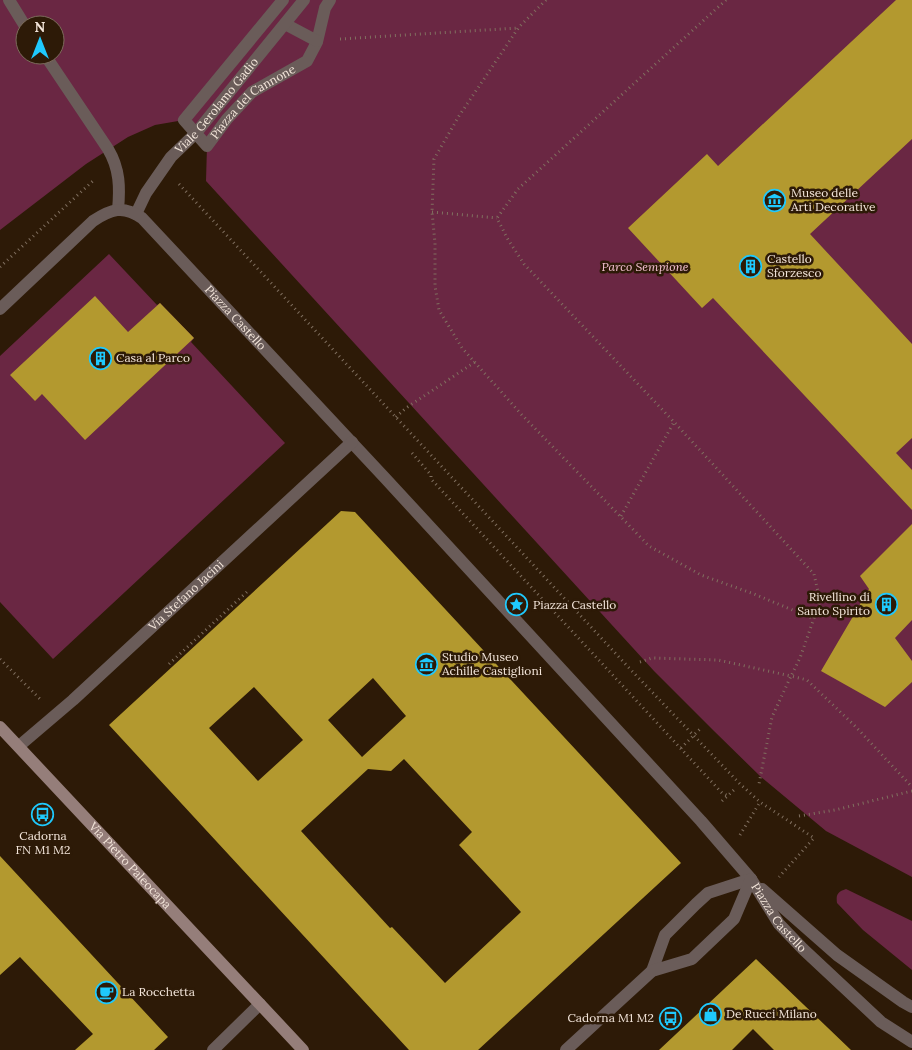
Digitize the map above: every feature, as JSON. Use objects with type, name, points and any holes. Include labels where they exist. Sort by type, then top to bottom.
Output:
[{"type":"street","points":[[9,0],[18,15]]},
{"type":"street","name":"Piazza del Cannone","points":[[283,0],[184,120],[207,146],[252,92],[307,61],[317,41],[325,8],[330,0]]},
{"type":"street","name":"Viale Gerolamo Gadio","points":[[127,211],[146,193],[171,156],[196,133],[304,0]]},
{"type":"street","points":[[285,24],[317,41]]},
{"type":"street","points":[[0,309],[93,221],[107,212],[127,211],[116,165],[51,65]]},
{"type":"street","name":"Piazza Castello","points":[[127,211],[163,240],[352,442],[729,852],[751,879],[779,924],[881,1022],[912,1042]]},
{"type":"street","name":"Via Stefano Jacini","points":[[19,746],[56,716],[352,442]]},
{"type":"street","name":"Via Pietro Paleocapa","points":[[0,727],[302,1050]]},
{"type":"street","points":[[751,879],[837,955],[912,1007]]},
{"type":"street","points":[[652,971],[665,935],[696,904],[708,893],[751,879]]},
{"type":"street","points":[[566,1050],[652,971],[692,959],[734,919],[751,879]]},
{"type":"street","points":[[214,1050],[260,1004]]},
{"type":"path","points":[[546,0],[519,28],[459,116],[434,159],[432,212],[435,243],[435,286],[439,310],[462,348],[522,415],[650,546],[700,575],[754,594],[814,619]]},
{"type":"path","points":[[497,218],[518,189],[726,0]]},
{"type":"path","points":[[317,41],[519,28]]},
{"type":"path","points":[[0,267],[95,179]]},
{"type":"path","points":[[176,181],[740,784],[760,802],[814,838],[765,892]]},
{"type":"path","points":[[432,212],[497,218]]},
{"type":"path","points":[[497,218],[524,264],[674,422],[814,574],[820,600],[800,658],[772,718],[759,784]]},
{"type":"path","points":[[396,417],[406,408],[475,362]]},
{"type":"path","points":[[621,516],[674,422]]},
{"type":"path","points":[[412,453],[431,474],[431,479],[722,793],[728,796]]},
{"type":"path","points":[[169,664],[250,590]]},
{"type":"path","points":[[640,662],[652,658],[718,660],[807,680],[856,727],[912,789],[835,810],[800,816]]},
{"type":"path","points":[[0,660],[56,716]]},
{"type":"path","points":[[681,748],[702,727]]},
{"type":"path","points":[[722,801],[736,788]]},
{"type":"path","points":[[729,852],[760,802]]},
{"type":"green space","name":"Parco Sempione","points":[[0,0],[912,0],[912,877],[826,831],[761,777],[654,671],[206,181],[207,146],[184,120],[155,125],[128,137],[86,164],[0,230]]},
{"type":"green space","points":[[109,254],[157,305],[160,303],[194,338],[191,342],[285,443],[53,659],[0,602],[0,356]]},
{"type":"green space","points":[[846,889],[912,921],[912,970],[863,930],[837,903],[838,894]]},
{"type":"building","name":"Castello Sforzesco","points":[[896,0],[912,0],[912,139],[810,234],[912,344],[912,438],[896,453],[912,470],[912,510],[713,298],[702,308],[628,228],[707,154],[718,166]]},
{"type":"building","name":"Casa al Parco","points":[[95,296],[128,332],[160,303],[194,338],[85,440],[42,394],[35,401],[10,375]]},
{"type":"building","points":[[341,511],[355,512],[681,863],[478,1050],[409,1050],[109,725]],"holes":[[[373,678],[406,716],[362,757],[328,720]],[[254,687],[303,740],[258,781],[209,728]],[[404,759],[472,832],[459,845],[521,912],[445,983],[392,927],[390,928],[301,831],[368,769],[391,771]]]},
{"type":"building","name":"Rivellino di Santo Spirito","points":[[912,524],[912,620],[895,638],[912,661],[912,682],[885,707],[821,671],[869,589],[860,576]]},
{"type":"building","points":[[0,856],[168,1037],[154,1050],[75,1050],[93,1034],[20,957],[0,975]]},
{"type":"building","points":[[756,959],[851,1050],[774,1050],[753,1029],[732,1050],[659,1050]]},
{"type":"place","name":"Museo delle Arti Decorative","points":[[775,200]]},
{"type":"place","name":"Castello Sforzesco","points":[[751,266]]},
{"type":"place","name":"Casa al Parco","points":[[100,358]]},
{"type":"place","name":"Rivellino di Santo Spirito","points":[[886,604]]},
{"type":"place","name":"Piazza Castello","points":[[517,605]]},
{"type":"place","name":"Studio Museo Achille Castiglioni","points":[[426,664]]},
{"type":"place","name":"Cadorna FN M1 M2","points":[[43,815]]},
{"type":"place","name":"La Rocchetta","points":[[106,992]]},
{"type":"place","name":"De Rucci Milano","points":[[710,1014]]},
{"type":"place","name":"Cadorna M1 M2","points":[[670,1018]]}]
